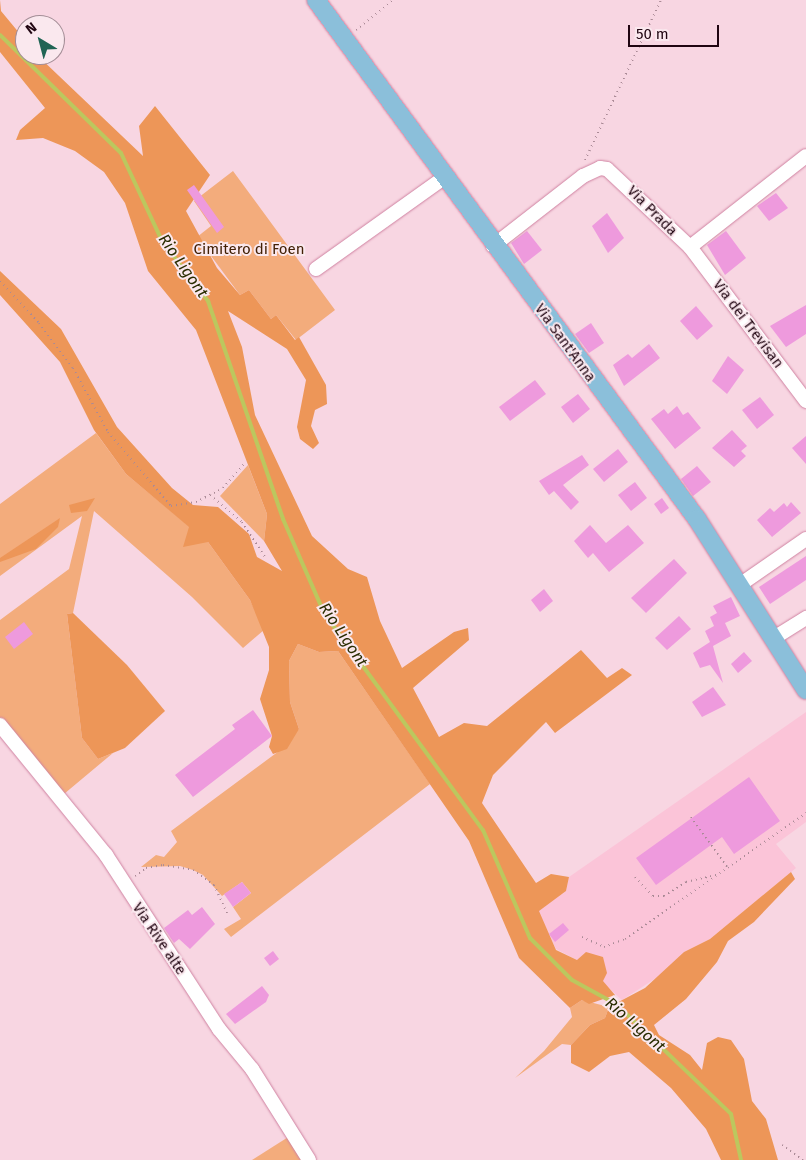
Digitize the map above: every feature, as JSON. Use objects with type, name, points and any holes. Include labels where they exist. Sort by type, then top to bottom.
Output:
[{"type":"main road","name":"Via Sant'Anna","points":[[316,0],[493,246],[741,584],[806,690]]},
{"type":"street","name":"Via Prada","points":[[493,246],[583,176],[600,168],[615,174],[690,247],[806,156]]},
{"type":"street","points":[[316,269],[445,177]]},
{"type":"street","name":"Via dei Trevisan","points":[[690,247],[806,401]]},
{"type":"street","points":[[741,584],[806,539]]},
{"type":"street","points":[[774,638],[806,618]]},
{"type":"street","name":"Via Rive alte","points":[[0,725],[106,854],[126,888],[219,1029],[252,1069],[309,1160]]},
{"type":"path","points":[[344,39],[393,0]]},
{"type":"path","points":[[583,176],[583,165],[661,0]]},
{"type":"path","points":[[0,281],[39,323],[73,368],[108,432],[171,506],[210,495],[223,488],[244,464]]},
{"type":"path","points":[[210,495],[242,522],[265,557]]},
{"type":"path","points":[[582,937],[604,947],[625,940],[806,813]]},
{"type":"path","points":[[691,817],[728,868]]},
{"type":"path","points":[[126,888],[146,868],[180,866],[203,875],[214,885],[226,913]]},
{"type":"path","points":[[635,877],[653,896],[664,896],[686,882],[719,874]]},
{"type":"path","points":[[782,1145],[803,1160]]},
{"type":"shaded area","points":[[0,0],[1,11],[15,28],[15,65],[47,65],[143,156],[139,126],[155,106],[210,175],[186,211],[217,268],[240,295],[249,290],[271,319],[276,315],[295,340],[299,337],[326,385],[327,404],[315,410],[311,426],[319,443],[313,449],[300,439],[297,427],[306,380],[287,349],[228,311],[242,347],[255,415],[312,536],[348,569],[367,577],[380,621],[402,668],[454,632],[468,628],[469,640],[413,688],[439,737],[464,723],[487,726],[581,650],[607,678],[622,668],[632,675],[555,733],[546,722],[493,775],[482,803],[536,883],[551,874],[569,877],[566,891],[539,911],[556,950],[577,960],[586,952],[603,957],[607,973],[603,981],[615,995],[589,1004],[582,1000],[570,1008],[519,958],[469,841],[338,651],[319,652],[298,644],[289,661],[290,702],[299,729],[287,749],[273,754],[269,747],[272,736],[260,699],[269,670],[269,647],[250,600],[208,542],[183,547],[189,527],[126,474],[94,430],[60,362],[0,295],[0,271],[61,329],[117,427],[172,488],[193,505],[218,507],[249,534],[257,557],[282,571],[264,541],[267,514],[196,330],[148,271],[125,203],[104,172],[75,151],[43,138],[16,140],[20,130],[45,108],[0,52]]},
{"type":"shaded area","points":[[95,498],[87,511],[71,513],[69,505]]},
{"type":"shaded area","points":[[60,518],[58,527],[36,549],[0,562],[0,558]]},
{"type":"shaded area","points":[[73,613],[127,665],[165,711],[125,748],[98,759],[82,738],[67,614]]},
{"type":"shaded area","points":[[806,712],[806,822],[776,844],[796,868],[710,939],[684,952],[667,971],[622,1000],[577,960],[556,949],[538,911],[566,891],[569,877]]},
{"type":"shaded area","points":[[791,872],[795,879],[754,922],[728,941],[717,962],[686,999],[654,1025],[659,1035],[690,1055],[702,1070],[707,1043],[718,1037],[731,1040],[744,1059],[752,1101],[766,1119],[778,1160],[721,1160],[706,1129],[671,1088],[629,1052],[610,1056],[589,1072],[571,1063],[571,1045],[590,1025],[605,1018],[609,1007],[645,988],[684,952],[710,939]]},
{"type":"green space","name":"Cimitero di Foen","points":[[233,171],[335,310],[296,340],[276,315],[271,319],[249,290],[240,295],[197,237],[211,226],[194,201]]},
{"type":"green space","points":[[96,433],[126,474],[208,542],[250,600],[264,630],[243,648],[192,597],[94,511],[73,613],[67,614],[82,738],[98,759],[113,753],[58,799],[0,725],[0,620],[69,569],[82,516],[0,576],[0,504]]},
{"type":"green space","points":[[248,465],[267,514],[264,541],[220,496]]},
{"type":"green space","points":[[298,644],[319,652],[338,651],[430,784],[231,937],[224,929],[241,919],[233,907],[251,893],[242,882],[222,896],[203,875],[193,870],[180,866],[141,867],[156,855],[164,857],[177,842],[171,831],[279,751],[299,729],[290,702],[289,661]]},
{"type":"green space","points":[[582,1000],[609,1007],[605,1018],[590,1025],[571,1045],[562,1044],[515,1078],[544,1051],[572,1017],[570,1008]]},
{"type":"green space","points":[[293,1134],[309,1160],[252,1160]]},
{"type":"building","points":[[194,185],[224,227],[217,233],[187,190]]},
{"type":"building","points":[[776,193],[788,208],[769,221],[757,206]]},
{"type":"building","points":[[607,213],[624,238],[608,253],[592,226]]},
{"type":"building","points":[[527,231],[542,250],[524,264],[511,243]]},
{"type":"building","points":[[726,231],[746,258],[725,275],[707,245]]},
{"type":"building","points":[[806,305],[806,334],[786,347],[770,326]]},
{"type":"building","points":[[696,306],[713,326],[697,340],[680,321]]},
{"type":"building","points":[[591,323],[604,343],[589,353],[575,334]]},
{"type":"building","points":[[649,344],[660,358],[624,386],[613,365],[628,354],[632,358]]},
{"type":"building","points":[[728,356],[744,370],[727,394],[712,381]]},
{"type":"building","points":[[535,380],[546,394],[510,421],[499,407]]},
{"type":"building","points":[[578,394],[590,409],[573,423],[561,407]]},
{"type":"building","points":[[760,397],[774,415],[757,429],[742,410]]},
{"type":"building","points":[[677,406],[683,415],[688,412],[701,428],[675,449],[651,419],[664,409],[668,414]]},
{"type":"building","points":[[732,430],[747,446],[741,451],[746,456],[734,467],[712,448]]},
{"type":"building","points":[[806,436],[806,464],[792,448]]},
{"type":"building","points":[[618,449],[628,462],[604,482],[593,469]]},
{"type":"building","points":[[582,455],[589,465],[563,485],[579,502],[571,510],[554,491],[549,495],[539,481]]},
{"type":"building","points":[[697,466],[711,482],[693,496],[681,479]]},
{"type":"building","points":[[635,482],[647,498],[631,511],[618,495]]},
{"type":"building","points":[[662,498],[669,508],[661,514],[654,504]]},
{"type":"building","points":[[791,502],[801,513],[772,537],[757,520],[770,508],[774,512],[784,503],[787,507]]},
{"type":"building","points":[[590,525],[606,543],[628,525],[644,543],[609,572],[593,553],[588,558],[574,541]]},
{"type":"building","points":[[806,556],[806,580],[770,604],[759,587]]},
{"type":"building","points":[[674,559],[687,573],[646,613],[631,598]]},
{"type":"building","points":[[544,589],[553,601],[540,612],[531,600]]},
{"type":"building","points":[[731,597],[740,616],[725,623],[731,636],[713,646],[723,683],[710,665],[700,668],[693,653],[710,642],[705,631],[714,626],[710,617],[717,613],[713,606]]},
{"type":"building","points":[[679,616],[691,629],[667,650],[655,638]]},
{"type":"building","points":[[24,622],[33,634],[14,649],[5,637]]},
{"type":"building","points":[[744,652],[752,661],[738,673],[731,664]]},
{"type":"building","points":[[713,687],[726,705],[702,717],[692,702]]},
{"type":"building","points":[[253,710],[272,736],[193,797],[175,775],[235,729],[232,725]]},
{"type":"building","points":[[749,777],[780,821],[734,854],[722,837],[656,885],[636,858]]},
{"type":"building","points":[[242,882],[251,893],[233,907],[224,894]]},
{"type":"building","points":[[202,907],[215,924],[190,949],[179,939],[174,943],[164,928],[188,910],[192,915]]},
{"type":"building","points":[[563,923],[569,930],[555,942],[549,934]]},
{"type":"building","points":[[273,951],[279,959],[270,966],[264,958]]},
{"type":"building","points":[[262,986],[269,995],[266,1002],[235,1024],[226,1014]]},
{"type":"waterway","name":"Rio Ligont","points":[[0,35],[121,153],[162,241],[208,301],[283,519],[324,613],[483,830],[530,938],[572,980],[616,1004],[731,1114],[741,1160]]}]
